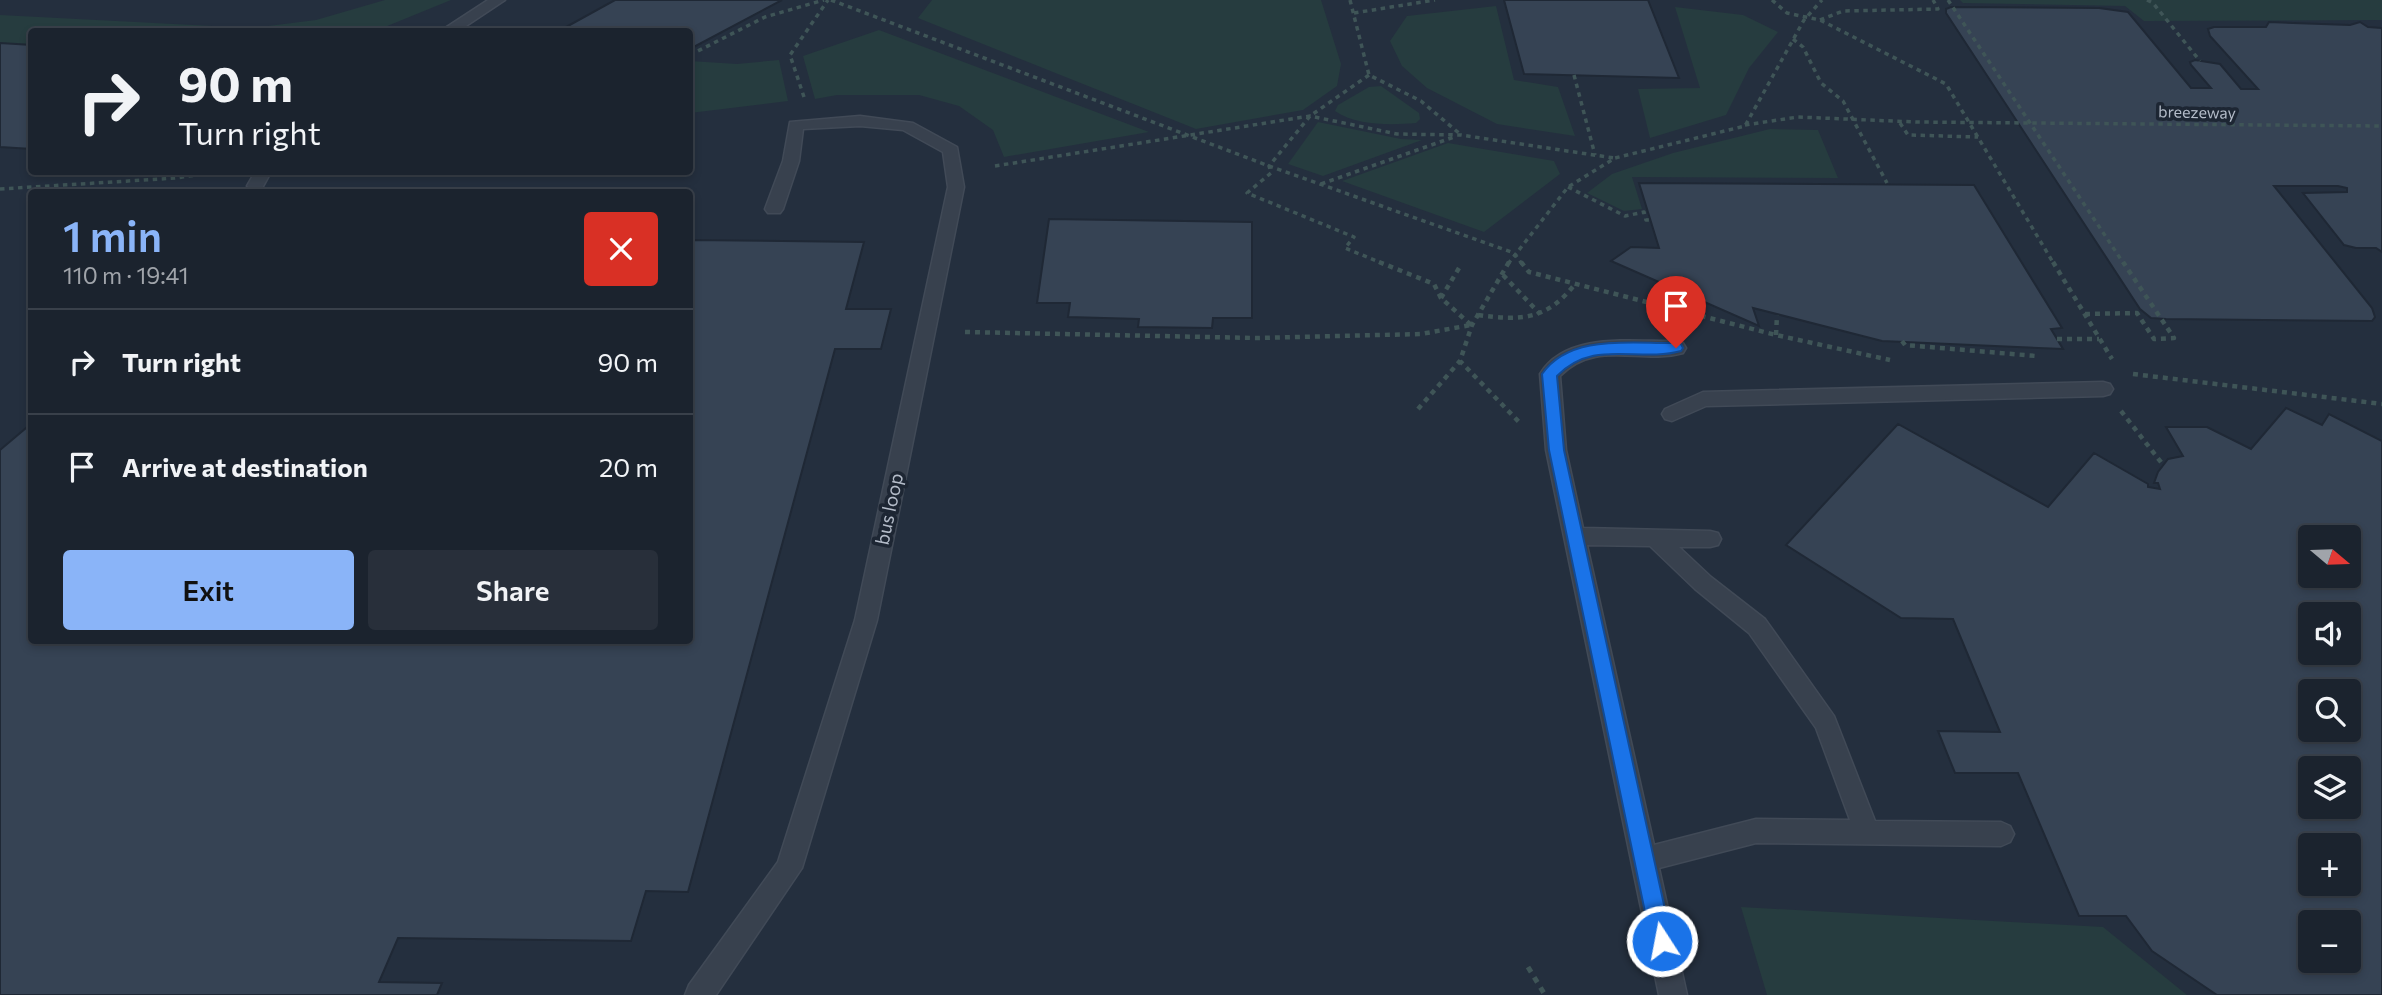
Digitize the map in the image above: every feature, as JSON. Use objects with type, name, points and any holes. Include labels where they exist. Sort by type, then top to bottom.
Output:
[{"type":"lane","points":[[452,28],[498,0]]},
{"type":"lane","name":"bus loop","points":[[699,995],[789,868],[866,620],[956,187],[951,150],[907,126],[860,121],[796,125]]},
{"type":"lane","points":[[774,209],[791,161],[796,125]]},
{"type":"lane","points":[[1673,995],[1556,450],[1550,374],[1564,359],[1592,349],[1676,348]]},
{"type":"lane","points":[[1672,414],[1703,399],[2103,389]]},
{"type":"lane","points":[[1575,536],[1710,539]]},
{"type":"lane","points":[[1655,538],[1703,583],[1757,626],[1765,637],[1826,723],[1867,832]]},
{"type":"lane","points":[[1645,859],[1756,831],[2001,834]]},
{"type":"path","points":[[796,125],[808,107],[790,55],[828,0]]},
{"type":"path","points":[[693,53],[765,17],[828,0],[1269,166],[1514,253],[1529,272],[1776,335],[1892,360]]},
{"type":"path","points":[[1350,0],[1369,75],[1421,101],[1461,135]]},
{"type":"path","points":[[1354,13],[1435,0]]},
{"type":"path","points":[[1772,0],[1778,10],[1804,20],[1820,20],[1843,11],[1938,9],[1933,0]]},
{"type":"path","points":[[1745,126],[1804,20],[1822,0]]},
{"type":"path","points":[[1948,0],[2174,338],[2154,340],[2137,313],[2084,314]]},
{"type":"path","points":[[2147,0],[2200,61]]},
{"type":"path","points":[[1820,20],[1946,84],[2113,361]]},
{"type":"path","points":[[1793,38],[1803,47],[1821,83],[1843,101],[1887,183]]},
{"type":"path","points":[[1269,166],[1310,116],[1369,75]]},
{"type":"path","points":[[1574,75],[1595,155]]},
{"type":"path","points":[[995,166],[1310,116],[1397,134],[1461,135],[1615,158]]},
{"type":"path","name":"breezeway","points":[[1615,158],[1745,126],[1798,117],[1899,122],[2382,126]]},
{"type":"path","points":[[1899,122],[1908,135],[1978,137]]},
{"type":"path","points":[[1321,184],[1461,135]]},
{"type":"path","points":[[1419,409],[1460,361],[1472,325],[1514,253],[1568,187],[1615,158]]},
{"type":"path","points":[[1269,166],[1271,173],[1247,193],[1354,237],[1345,248],[1434,284],[1441,298],[1472,325]]},
{"type":"path","points":[[0,189],[196,175]]},
{"type":"path","points":[[1568,187],[1625,216],[1644,212],[1646,220],[1651,220]]},
{"type":"path","points":[[1441,298],[1459,268]]},
{"type":"path","points":[[1502,274],[1540,315]]},
{"type":"path","points":[[1478,314],[1511,320],[1540,315],[1564,300],[1576,284]]},
{"type":"path","points":[[1776,335],[1777,314]]},
{"type":"path","points":[[965,332],[1256,338],[1421,334],[1472,325]]},
{"type":"path","points":[[2057,339],[2100,339]]},
{"type":"path","points":[[1902,341],[1905,345],[2025,354],[2044,358]]},
{"type":"path","points":[[1460,361],[1518,421],[1556,450]]},
{"type":"path","points":[[2164,466],[2088,370],[2382,404]]},
{"type":"path","points":[[1528,967],[1545,995]]},
{"type":"green space","points":[[385,0],[451,0],[382,28],[251,28],[316,20]]},
{"type":"green space","points":[[932,0],[1321,0],[1341,64],[1337,86],[1303,110],[1196,129],[918,18]]},
{"type":"green space","points":[[1960,0],[2382,0],[2382,20],[2144,21],[2125,6],[1963,3]]},
{"type":"green space","points":[[1496,6],[1514,80],[1558,87],[1575,136],[1497,124],[1427,88],[1402,66],[1390,41],[1407,16]]},
{"type":"green space","points":[[1675,7],[1743,15],[1778,32],[1749,68],[1726,115],[1650,138],[1638,89],[1700,88]]},
{"type":"green space","points":[[0,15],[251,28],[28,28],[28,45],[0,43]]},
{"type":"green space","points":[[879,30],[1149,132],[1004,157],[993,130],[959,106],[919,95],[837,95],[815,99],[803,56]]},
{"type":"green space","points":[[779,60],[788,101],[693,113],[693,61],[737,64]]},
{"type":"green space","points":[[1381,86],[1419,113],[1420,119],[1416,123],[1374,123],[1353,119],[1335,111],[1338,105],[1369,87]]},
{"type":"green space","points":[[1318,122],[1401,139],[1422,140],[1323,176],[1288,164]]},
{"type":"green space","points":[[1770,129],[1818,130],[1838,178],[1632,177],[1642,209],[1624,211],[1587,193],[1612,174],[1673,153]]},
{"type":"green space","points":[[1448,143],[1554,161],[1560,174],[1484,232],[1342,181]]},
{"type":"green space","points":[[1741,907],[2103,927],[2187,995],[1767,995]]},
{"type":"building","points":[[615,0],[782,0],[693,47],[693,28],[564,28]]},
{"type":"building","points":[[1504,0],[1648,0],[1679,78],[1524,74]]},
{"type":"building","points":[[2099,8],[2128,12],[2191,88],[2211,88],[2191,65],[2190,62],[2195,60],[2220,64],[2241,89],[2258,89],[2210,36],[2208,29],[2214,27],[2266,27],[2269,22],[2350,25],[2360,22],[2368,27],[2382,28],[2382,252],[2376,248],[2344,245],[2303,193],[2347,192],[2347,188],[2274,186],[2372,308],[2375,317],[2372,321],[2151,318],[2140,309],[1946,13],[1946,9]]},
{"type":"building","points":[[0,43],[28,45],[28,149],[0,147]]},
{"type":"building","points":[[1639,183],[1974,185],[2062,328],[2051,329],[2063,349],[1882,341],[1753,308],[1759,326],[1611,261],[1631,247],[1659,248]]},
{"type":"building","points":[[1049,219],[1252,222],[1252,318],[1213,318],[1212,328],[1138,327],[1139,319],[1068,317],[1070,303],[1037,303]]},
{"type":"building","points":[[693,240],[864,242],[846,309],[891,309],[881,349],[835,349],[688,892],[646,891],[631,941],[398,938],[379,982],[442,983],[437,995],[0,995],[0,450],[28,426],[28,644],[693,644]]},
{"type":"building","points":[[2286,408],[2322,425],[2329,414],[2382,441],[2382,995],[2217,995],[2152,951],[2126,916],[2079,916],[2018,773],[1955,773],[1938,731],[2000,732],[1953,619],[1901,618],[1786,545],[1898,424],[2048,507],[2094,453],[2148,484],[2148,487],[2160,489],[2158,483],[2154,483],[2158,472],[2168,459],[2183,456],[2166,427],[2207,427],[2251,449]]},
{"type":"route","points":[[1662,941],[1556,450],[1550,374],[1564,359],[1592,349],[1676,348]]}]
